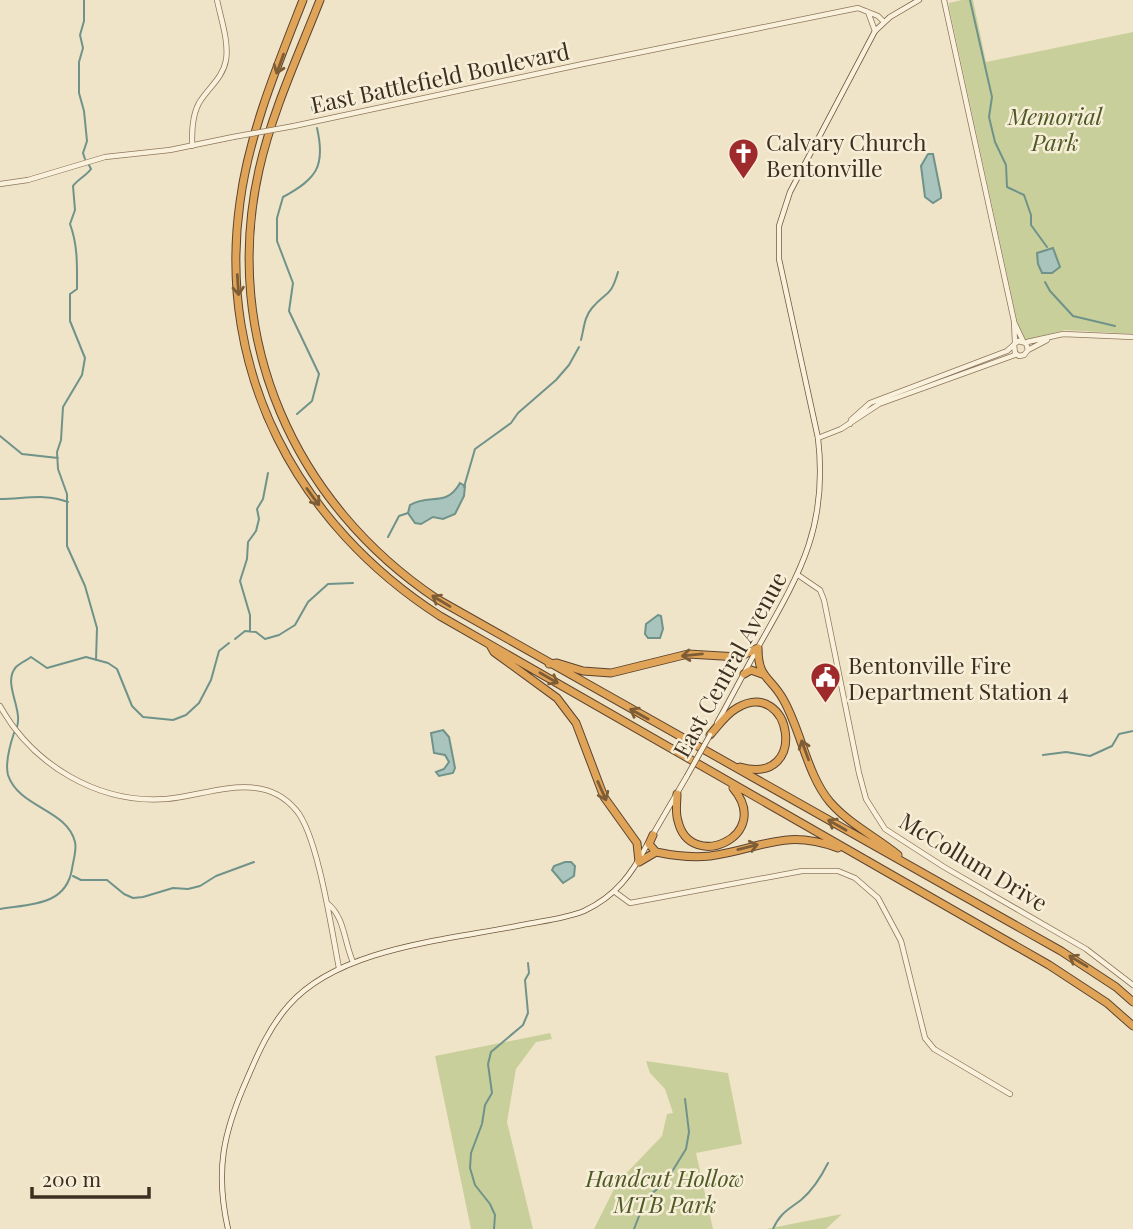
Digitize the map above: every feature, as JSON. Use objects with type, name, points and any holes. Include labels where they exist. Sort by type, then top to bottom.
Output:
[{"type":"highway","points":[[303,0],[266,102],[246,168],[240,203],[236,271],[252,374],[277,439],[293,469],[334,525],[370,563],[409,594],[724,780],[1069,977],[1107,1003],[1133,1026]]},
{"type":"highway","points":[[320,0],[267,140],[253,204],[249,258],[256,333],[270,384],[293,443],[338,511],[376,552],[437,599],[1061,951],[1116,987],[1133,1002]]},
{"type":"highway","points":[[490,644],[494,652],[557,698],[576,723],[604,797],[637,843],[639,862]]},
{"type":"highway","points":[[549,664],[557,663],[583,671],[611,673],[688,654],[739,657],[758,648],[762,674]]},
{"type":"highway","points":[[744,674],[751,670],[762,674],[775,687],[789,710],[816,780],[829,802],[915,869]]},
{"type":"highway","points":[[710,735],[731,712],[744,704],[762,704],[780,715],[787,741],[778,760],[759,769],[745,769],[730,764]]},
{"type":"highway","points":[[677,794],[677,820],[685,835],[704,846],[721,845],[738,831],[744,817],[740,797],[724,780]]},
{"type":"highway","points":[[653,835],[649,844],[656,852]]},
{"type":"highway","points":[[639,862],[656,852],[701,857],[778,840],[806,839],[824,843],[874,864]]},
{"type":"street","points":[[192,146],[193,122],[199,103],[219,77],[226,62],[217,0]]},
{"type":"street","name":"East Central Avenue","points":[[228,1229],[220,1173],[229,1123],[251,1068],[276,1021],[301,993],[353,962],[408,948],[578,914],[615,892],[639,862],[798,575],[809,548],[817,517],[820,485],[818,438],[779,259],[779,226],[800,171],[876,32],[900,10],[919,0]]},
{"type":"street","points":[[944,0],[1014,321],[1017,355]]},
{"type":"street","name":"East Battlefield Boulevard","points":[[0,184],[27,180],[105,157],[192,146],[744,30],[858,8],[868,11]]},
{"type":"street","points":[[868,11],[884,22]]},
{"type":"street","points":[[868,11],[876,32]]},
{"type":"street","points":[[1014,321],[1028,350]]},
{"type":"street","points":[[850,424],[870,403],[1007,351],[1014,344],[1063,334],[1133,337]]},
{"type":"street","points":[[818,438],[850,424],[879,404],[1008,356],[1024,355],[1051,337]]},
{"type":"street","name":"McCollum Drive","points":[[798,575],[820,590],[824,600],[859,773],[866,799],[885,829],[944,867],[1086,949],[1133,985]]},
{"type":"street","points":[[0,706],[11,725],[31,748],[54,766],[79,782],[116,796],[166,799],[247,786],[276,793],[298,811],[306,828],[327,902],[339,968]]},
{"type":"street","points":[[615,892],[630,903],[802,871],[838,871],[855,878],[878,898],[901,941],[925,1038],[934,1049],[1010,1094]]},
{"type":"street","points":[[327,902],[340,918],[353,962]]},
{"type":"green space","name":"Memorial Park","points":[[973,0],[986,62],[1133,32],[1133,334],[1065,330],[1026,340],[1020,334],[949,7],[949,3]]},
{"type":"green space","name":"Handcut Hollow MTB Park","points":[[550,1033],[552,1039],[536,1042],[516,1069],[507,1122],[533,1229],[471,1229],[435,1056]]},
{"type":"green space","name":"Handcut Hollow MTB Park","points":[[646,1061],[728,1073],[742,1144],[696,1153],[713,1229],[594,1229],[617,1183],[662,1136],[667,1114],[673,1113],[665,1089],[650,1073]]},
{"type":"green space","name":"Handcut Hollow MTB Park","points":[[842,1214],[826,1229],[766,1229]]},
{"type":"water","points":[[928,154],[933,154],[941,194],[941,198],[933,203],[925,197],[921,166]]},
{"type":"water","points":[[1053,248],[1060,267],[1052,273],[1042,273],[1037,253]]},
{"type":"water","points":[[460,483],[465,486],[464,496],[455,514],[443,519],[433,517],[421,524],[415,523],[408,513],[410,505],[443,498],[455,491]]},
{"type":"water","points":[[658,615],[661,616],[663,629],[660,638],[648,638],[645,634],[646,624]]},
{"type":"water","points":[[443,730],[449,737],[455,768],[453,773],[439,776],[436,772],[444,769],[449,762],[445,755],[434,753],[431,733]]},
{"type":"water","points":[[571,862],[575,866],[574,876],[563,883],[552,870],[554,866]]},
{"type":"waterway","points":[[84,0],[84,21],[80,35],[83,48],[79,62],[79,93],[87,141],[83,153],[85,159]]},
{"type":"waterway","points":[[970,0],[992,97],[989,117],[995,142],[1006,165],[1007,187],[1024,195],[1031,215],[1031,225],[1047,247]]},
{"type":"waterway","points":[[312,107],[314,115]]},
{"type":"waterway","points":[[297,414],[312,401],[319,374],[289,311],[293,283],[277,241],[277,218],[283,197],[304,184],[316,170],[320,153],[317,128]]},
{"type":"waterway","points":[[89,165],[91,169],[73,186],[75,210],[70,224],[76,248],[77,272],[77,289],[70,294],[70,321],[85,358],[82,375],[63,407],[61,440],[57,452],[58,469],[67,494],[67,546],[85,586],[97,628],[96,660]]},
{"type":"waterway","points":[[581,340],[589,312],[610,291],[618,272]]},
{"type":"waterway","points":[[1045,282],[1073,316],[1115,326]]},
{"type":"waterway","points":[[464,487],[475,449],[511,423],[518,413],[556,380],[579,347]]},
{"type":"waterway","points":[[0,436],[22,454],[58,458]]},
{"type":"waterway","points":[[250,632],[250,615],[240,581],[247,559],[248,542],[256,531],[259,519],[257,509],[263,499],[268,473]]},
{"type":"waterway","points":[[0,499],[43,497],[68,502]]},
{"type":"waterway","points":[[388,537],[399,516],[408,513]]},
{"type":"waterway","points":[[235,639],[245,631],[256,632],[265,639],[279,635],[295,625],[308,602],[328,584],[353,583]]},
{"type":"waterway","points":[[17,727],[12,673],[31,657],[47,668],[86,657],[108,663],[117,669],[132,706],[143,717],[173,720],[186,715],[199,703],[211,680],[219,651],[229,643]]},
{"type":"waterway","points":[[1043,755],[1066,752],[1090,756],[1112,746],[1119,734],[1133,731]]},
{"type":"waterway","points":[[0,909],[34,904],[54,897],[68,881],[76,848],[70,831],[63,822],[22,795],[8,775],[7,765],[14,733]]},
{"type":"waterway","points":[[73,876],[81,880],[107,880],[133,898],[173,888],[188,889],[200,886],[216,876],[254,862]]},
{"type":"waterway","points":[[494,1229],[495,1215],[475,1185],[470,1168],[471,1153],[482,1124],[485,1105],[492,1093],[488,1064],[491,1052],[523,1025],[528,1013],[525,980],[529,973],[528,963]]},
{"type":"waterway","points":[[634,1229],[646,1198],[665,1183],[686,1149],[689,1132],[685,1099]]},
{"type":"waterway","points":[[773,1229],[782,1215],[813,1188],[828,1163]]},
{"type":"place","name":"Calvary Church Bentonville","points":[[743,181]]},
{"type":"place","name":"Bentonville Fire Department Station 4","points":[[825,704]]}]
